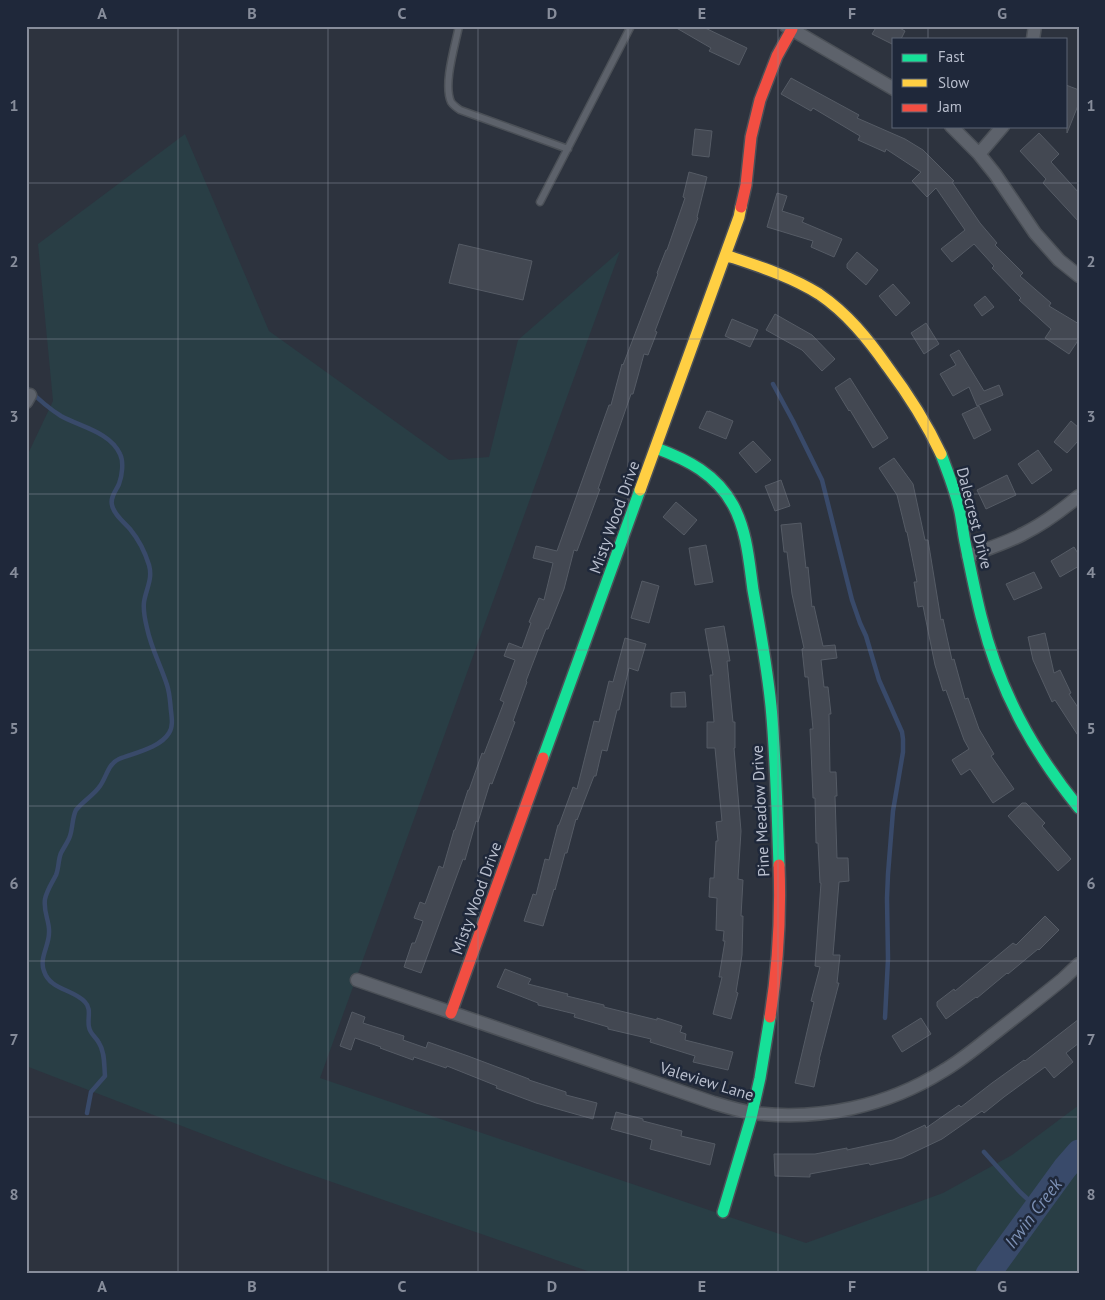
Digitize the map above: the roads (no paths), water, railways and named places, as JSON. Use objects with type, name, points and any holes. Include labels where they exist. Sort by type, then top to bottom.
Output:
[{"type":"street","points":[[789,28],[892,88]]},
{"type":"street","name":"Misty Wood Drive","points":[[451,1013],[739,218],[746,185],[751,137],[760,100],[789,28]]},
{"type":"street","points":[[953,128],[979,154],[995,174],[1035,234],[1059,260],[1079,276]]},
{"type":"street","points":[[979,154],[1001,128]]},
{"type":"street","name":"Dalecrest Drive","points":[[725,257],[731,257],[796,281],[831,302],[853,322],[869,341],[915,404],[933,437],[959,508],[981,619],[992,658],[1019,721],[1035,750],[1056,781],[1079,808]]},
{"type":"street","name":"Pine Meadow Drive","points":[[656,448],[692,462],[707,473],[722,488],[738,515],[744,536],[764,652],[771,708],[780,896],[776,975],[756,1097],[746,1138],[722,1212]]},
{"type":"street","points":[[968,556],[1024,534],[1079,496]]},
{"type":"street","name":"Valeview Lane","points":[[357,980],[714,1103],[752,1113],[818,1114],[875,1103],[930,1080],[962,1059],[1079,964]]},
{"type":"lane","points":[[459,26],[448,77],[448,92],[452,103],[460,110],[568,150]]},
{"type":"lane","points":[[540,202],[631,26]]},
{"type":"waterway","points":[[773,384],[822,480],[852,600],[866,636],[879,680],[902,732],[903,752],[893,811],[888,874],[888,959],[885,1018]]},
{"type":"waterway","points":[[26,387],[61,416],[102,435],[109,440],[120,454],[122,473],[112,505],[117,515],[139,542],[149,565],[150,575],[144,602],[144,615],[151,643],[168,688],[172,717],[169,733],[160,743],[115,761],[98,789],[76,810],[70,836],[59,858],[57,872],[45,899],[49,938],[43,957],[44,971],[56,986],[74,994],[85,1002],[89,1011],[90,1029],[98,1041],[103,1054],[105,1076],[91,1092],[87,1113]]},
{"type":"waterway","points":[[984,1152],[1036,1207]]},
{"type":"waterway","name":"Irwin Creek","points":[[988,1274],[1065,1168],[1079,1152]]}]
